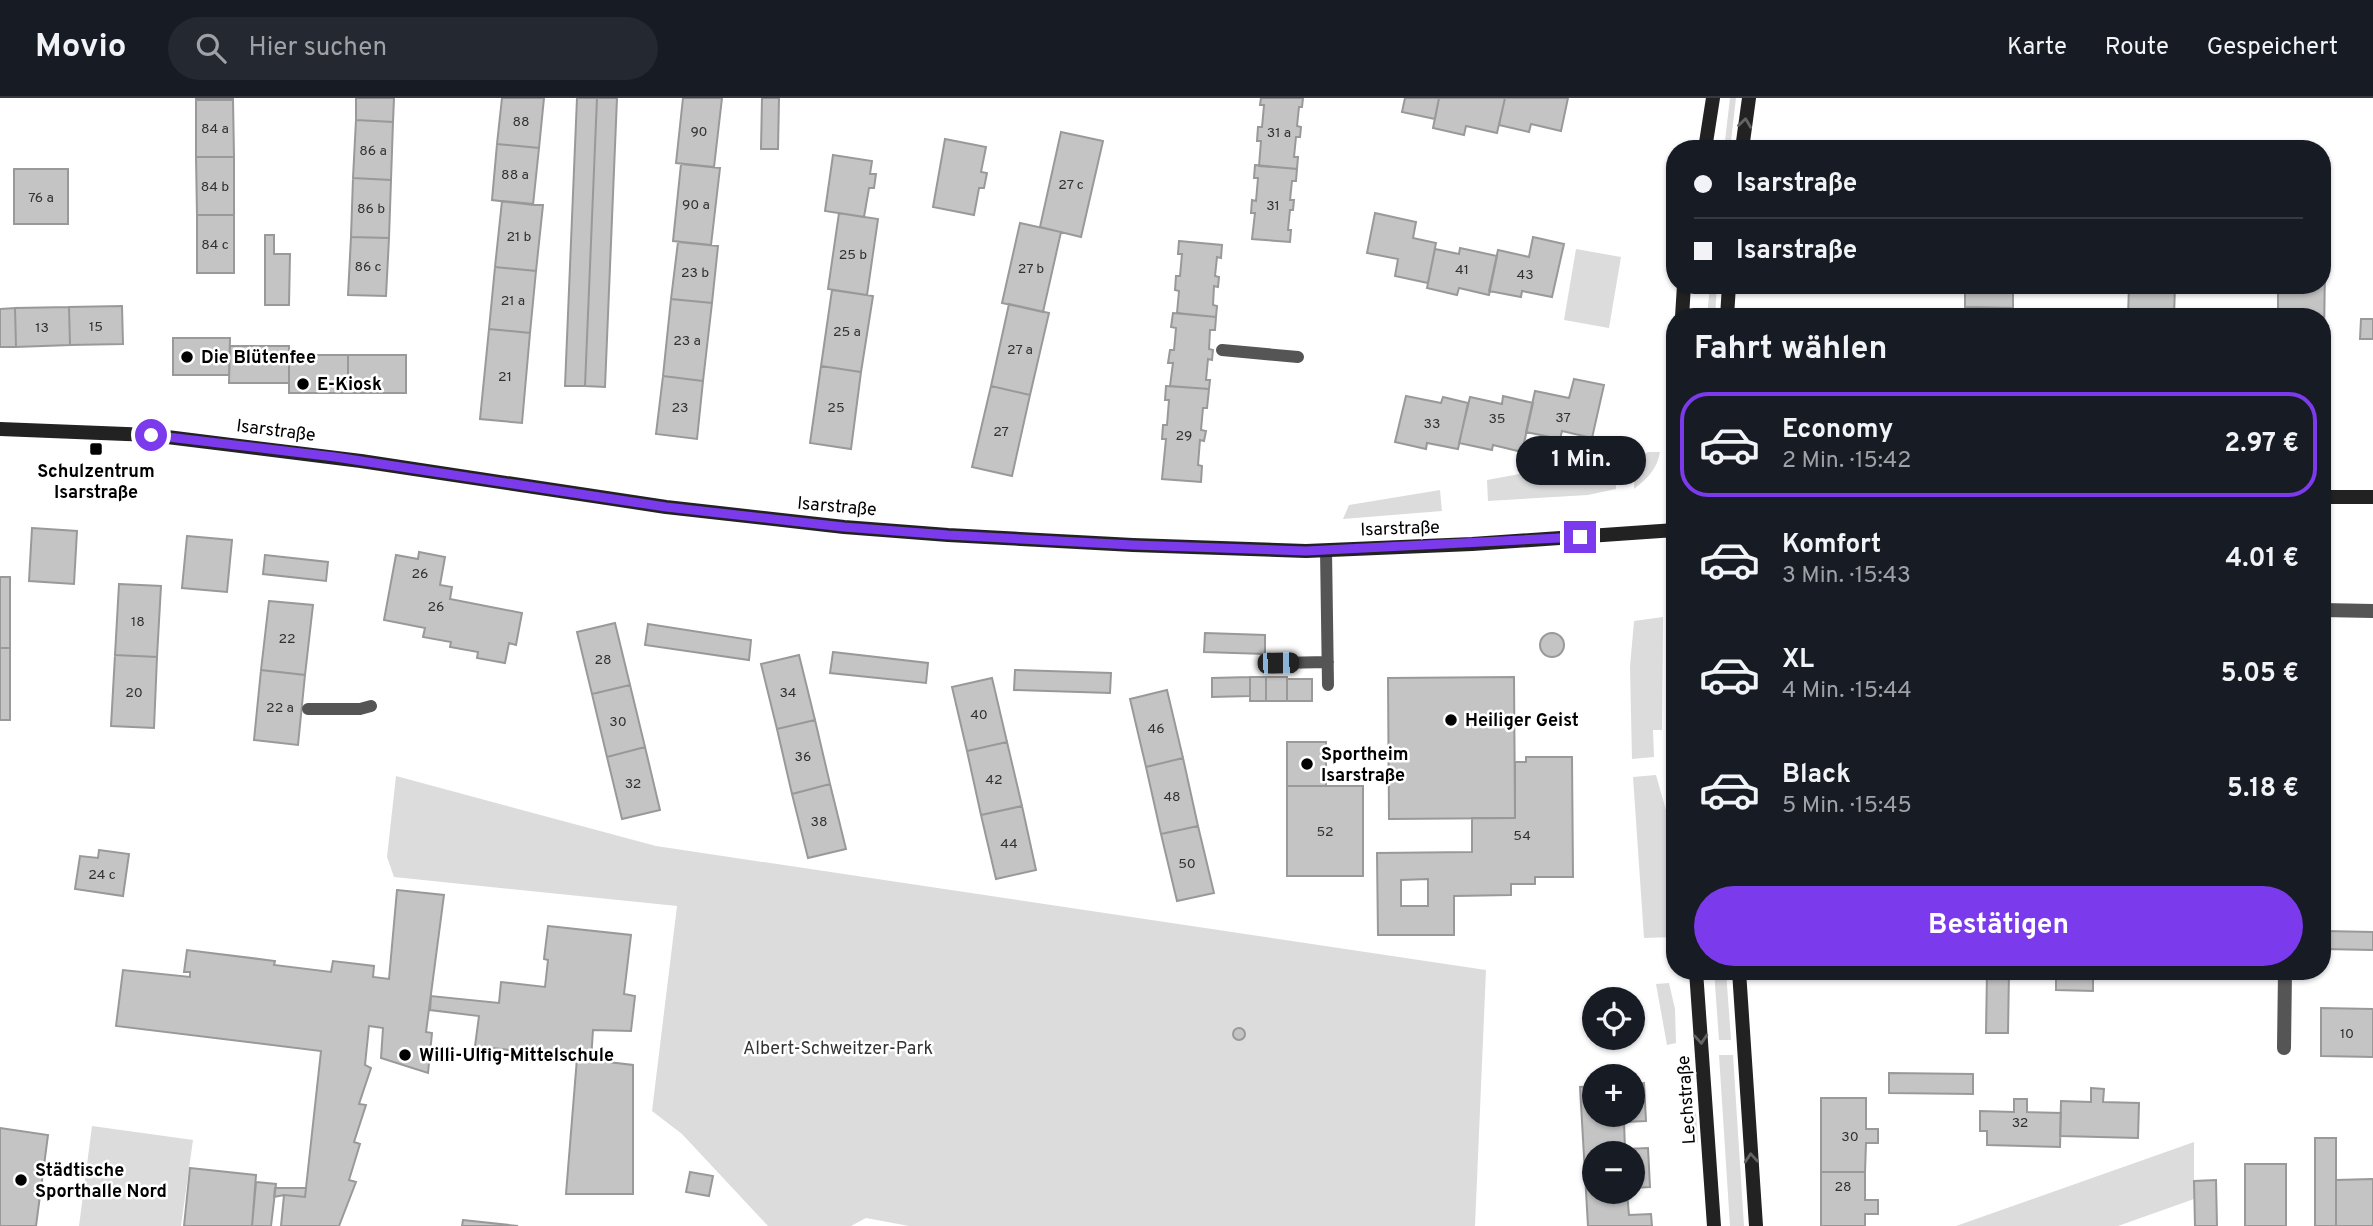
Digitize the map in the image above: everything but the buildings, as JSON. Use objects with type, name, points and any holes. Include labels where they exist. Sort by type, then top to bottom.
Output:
[{"type":"street","points":[[1706,140],[1713,98]]},
{"type":"street","points":[[1743,140],[1749,98]]},
{"type":"street","name":"Isarstraße","points":[[0,429],[151,435],[335,457],[666,507],[844,527],[1121,545],[1326,550],[1472,544],[1666,531]]},
{"type":"street","points":[[2331,497],[2373,497]]},
{"type":"street","points":[[2331,610],[2373,611]]},
{"type":"street","name":"Lechstraße","points":[[1697,980],[1714,1226]]},
{"type":"street","points":[[1740,980],[1756,1226]]},
{"type":"street","points":[[2284,1048],[2285,980]]},
{"type":"lane","points":[[1222,350],[1297,356]]},
{"type":"lane","points":[[1326,550],[1328,685]]},
{"type":"lane","points":[[1278,663],[1328,662]]},
{"type":"lane","points":[[308,709],[360,709],[370,706]]},
{"type":"green space","points":[[1730,98],[1736,98],[1731,140],[1725,140]]},
{"type":"green space","points":[[1576,249],[1621,257],[1609,328],[1564,320]]},
{"type":"green space","points":[[1709,294],[1716,294],[1716,308],[1708,308]]},
{"type":"green space","points":[[1660,452],[1657,463],[1648,477],[1634,489],[1635,461],[1642,454]]},
{"type":"green space","points":[[1616,456],[1616,489],[1588,495],[1488,501],[1487,480]]},
{"type":"green space","points":[[1440,490],[1442,511],[1343,519],[1349,505]]},
{"type":"green space","points":[[1663,617],[1662,730],[1653,730],[1654,757],[1632,759],[1630,667],[1634,621]]},
{"type":"green space","points":[[1656,775],[1666,810],[1666,937],[1644,938],[1633,777]]},
{"type":"green space","name":"Albert-Schweitzer-Park","points":[[396,776],[656,846],[1486,970],[1475,1226],[909,1226],[866,1218],[851,1226],[768,1226],[682,1134],[652,1111],[677,906],[394,877],[387,857]]},
{"type":"green space","points":[[1715,980],[1727,980],[1731,1040],[1719,1040]]},
{"type":"green space","points":[[1669,983],[1675,1009],[1676,1043],[1667,1045],[1656,984]]},
{"type":"green space","points":[[1719,1055],[1733,1055],[1744,1226],[1730,1226]]},
{"type":"green space","points":[[1687,1094],[1696,1114],[1698,1143],[1693,1144],[1681,1096]]},
{"type":"green space","points":[[92,1126],[193,1140],[181,1226],[79,1226]]},
{"type":"green space","points":[[2194,1142],[2194,1199],[2118,1226],[1956,1226]]},
{"type":"place","name":"Die Blütenfee","points":[[187,357]]},
{"type":"place","name":"E-Kiosk","points":[[303,384]]},
{"type":"place","name":"Schulzentrum Isarstraße","points":[[96,449]]},
{"type":"place","name":"Heiliger Geist","points":[[1451,720]]},
{"type":"place","name":"Sportheim Isarstraße","points":[[1307,764]]},
{"type":"place","name":"Willi-Ulfig-Mittelschule","points":[[405,1055]]},
{"type":"place","name":"Städtische Sporthalle Nord","points":[[21,1180]]},
{"type":"route","points":[[151,435],[335,457],[666,507],[844,527],[948,535],[1306,551],[1580,537]]}]
